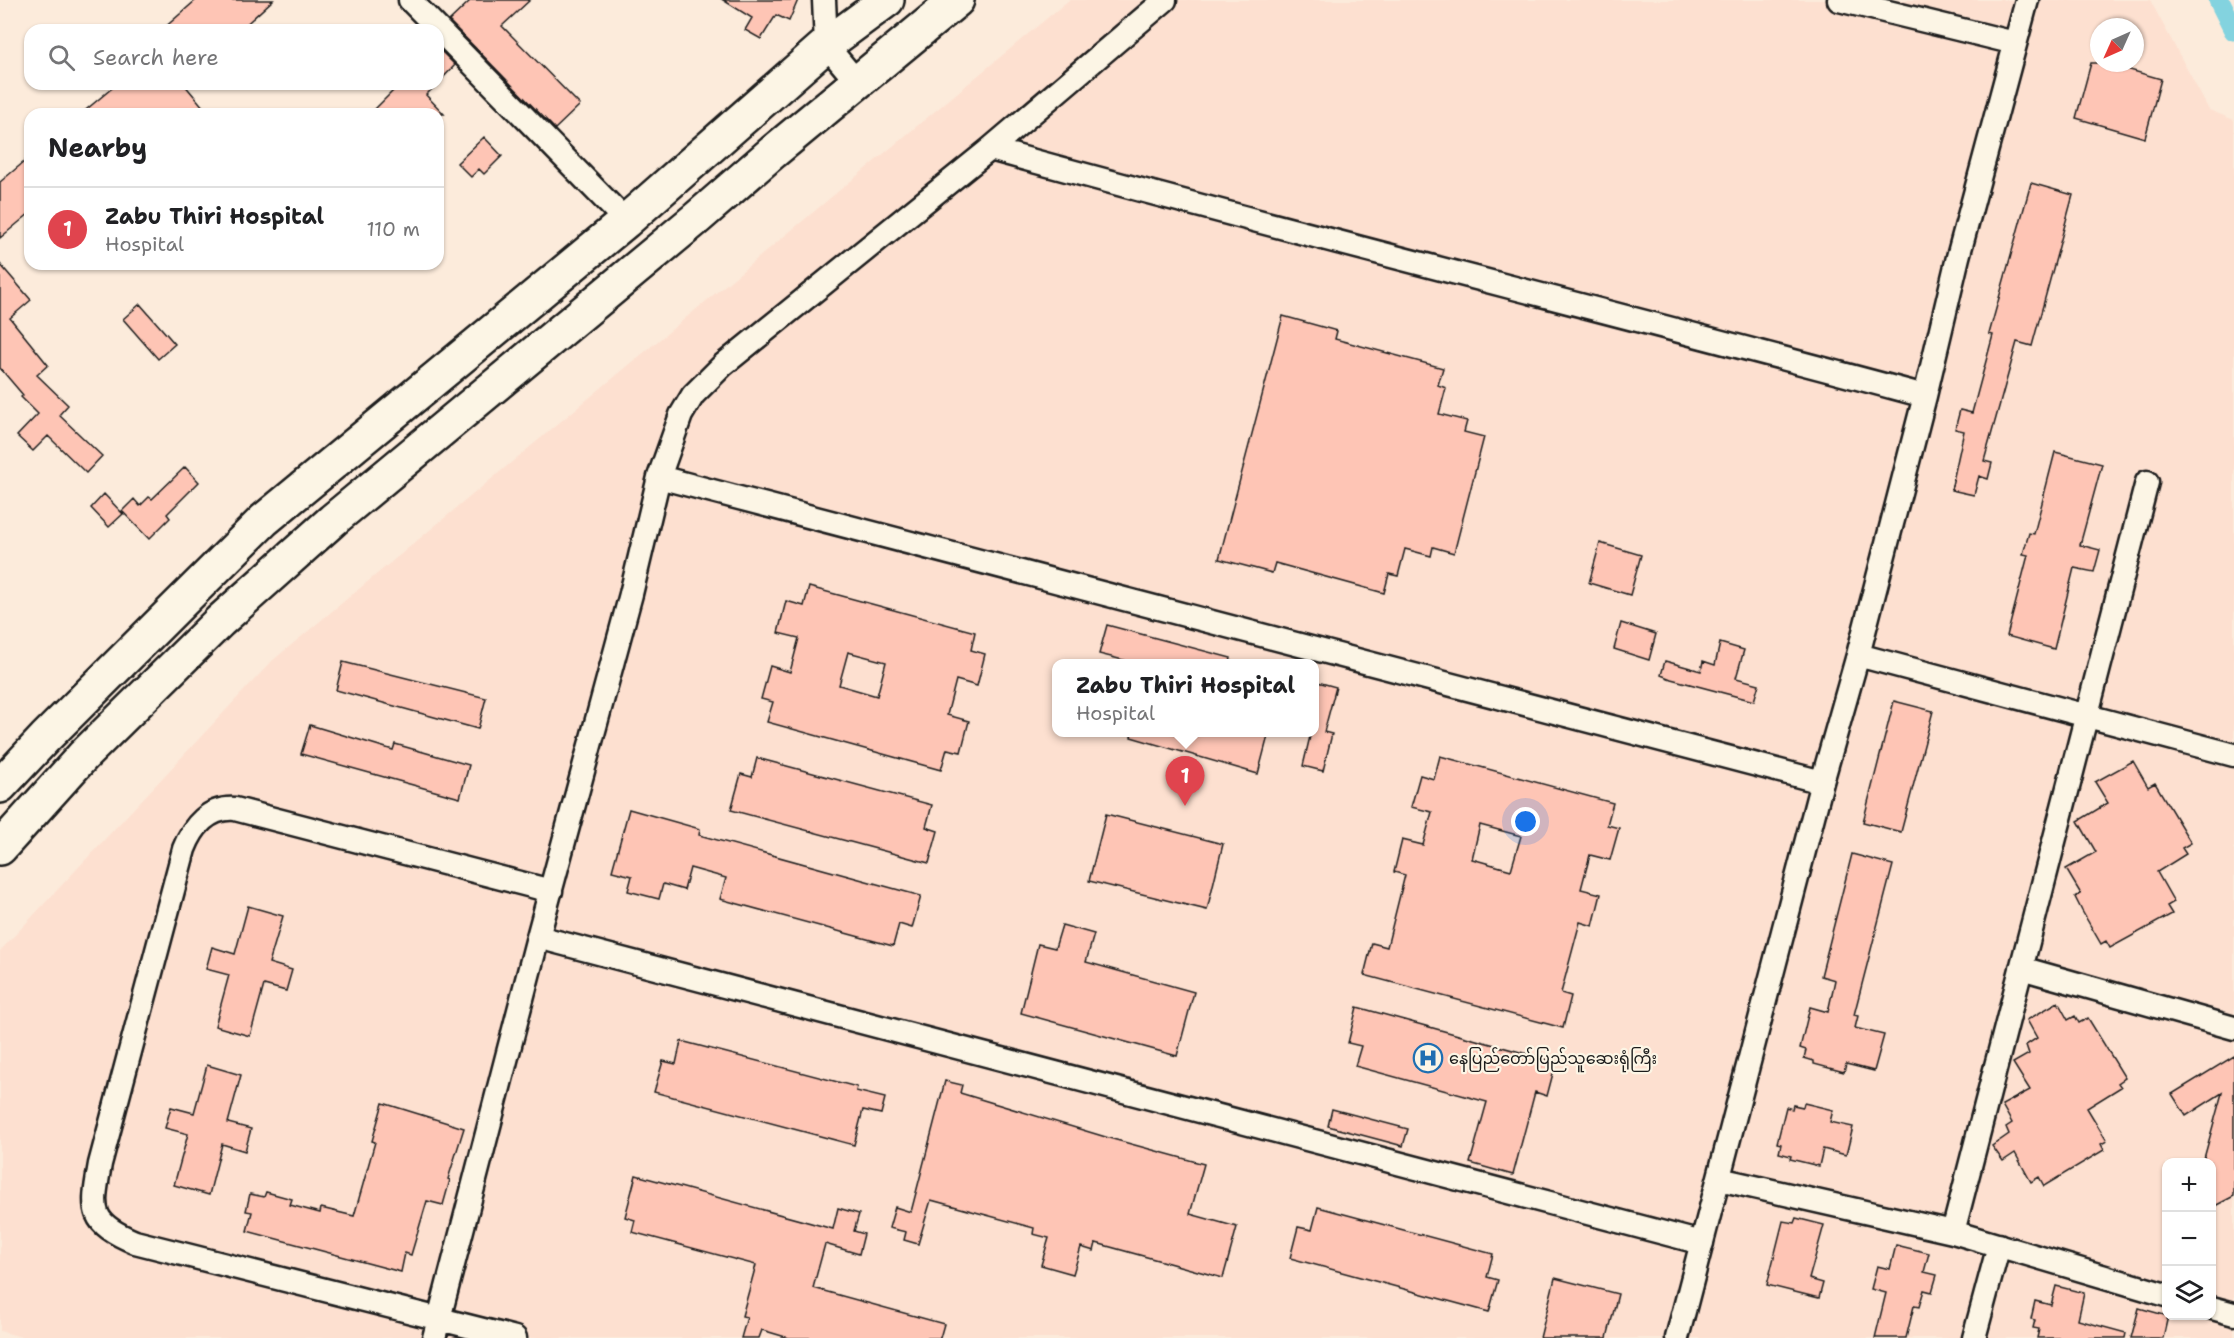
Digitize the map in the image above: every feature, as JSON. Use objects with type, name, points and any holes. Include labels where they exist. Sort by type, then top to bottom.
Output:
[{"type":"main road","points":[[0,786],[53,730],[264,520],[626,221],[826,45],[887,0]]},
{"type":"main road","points":[[0,848],[82,756],[220,621],[333,520],[957,0]]},
{"type":"street","points":[[410,0],[433,24]]},
{"type":"street","points":[[824,0],[826,45],[857,82]]},
{"type":"street","points":[[437,1328],[538,937],[631,594],[659,477],[681,415],[693,395],[730,359],[990,149],[1165,0]]},
{"type":"street","points":[[1839,0],[2015,43]]},
{"type":"street","points":[[1677,1338],[1822,782],[1858,655],[1925,396],[1958,257],[2027,0]]},
{"type":"street","points":[[444,35],[626,221]]},
{"type":"street","points":[[990,149],[1123,187],[1696,334],[1925,396]]},
{"type":"street","points":[[659,477],[1822,782]]},
{"type":"street","points":[[1953,1232],[2147,482]]},
{"type":"street","points":[[1858,655],[2234,755]]},
{"type":"street","points":[[515,1338],[437,1328],[135,1242],[116,1234],[102,1223],[94,1207],[100,1164],[184,849],[194,830],[212,812],[225,808],[235,809],[551,891]]},
{"type":"street","points":[[538,937],[1702,1243]]},
{"type":"street","points":[[2021,968],[2234,1028]]},
{"type":"street","points":[[1719,1179],[1953,1232],[2162,1294]]},
{"type":"street","points":[[1974,1338],[1999,1245]]},
{"type":"street","points":[[2216,1309],[2234,1314]]},
{"type":"shaded area","points":[[1069,0],[2150,0],[2209,110],[2234,120],[2234,1338],[25,1338],[0,1331],[0,951],[272,661]]},
{"type":"building","points":[[196,0],[273,0],[247,24],[169,24]]},
{"type":"building","points":[[471,0],[530,0],[502,26],[580,105],[555,129],[449,21]]},
{"type":"building","points":[[723,0],[798,0],[789,21],[776,15],[761,39],[745,30],[752,18]]},
{"type":"building","points":[[444,54],[455,65],[444,77]]},
{"type":"building","points":[[2090,67],[2090,72],[2137,72],[2161,79],[2145,138],[2076,118]]},
{"type":"building","points":[[110,90],[189,90],[204,108],[88,108]]},
{"type":"building","points":[[394,90],[431,90],[426,95],[438,108],[376,108]]},
{"type":"building","points":[[484,137],[502,156],[484,174],[479,169],[471,177],[457,163]]},
{"type":"building","points":[[24,162],[24,218],[0,238],[0,182]]},
{"type":"building","points":[[2031,183],[2073,195],[2032,346],[2017,342],[1984,461],[1992,463],[1988,479],[1979,476],[1974,495],[1951,490],[1964,431],[1955,429],[1960,410],[1972,413],[1993,335],[1989,334]]},
{"type":"building","points":[[0,264],[31,300],[10,318],[48,365],[37,375],[68,405],[59,415],[102,456],[86,473],[48,436],[33,451],[17,436],[38,414],[21,397],[23,395],[0,368]]},
{"type":"building","points":[[140,304],[175,344],[158,359],[123,319]]},
{"type":"building","points":[[1283,316],[1337,331],[1335,339],[1443,368],[1438,385],[1446,388],[1439,414],[1467,421],[1464,432],[1484,437],[1454,553],[1433,547],[1431,556],[1405,549],[1398,576],[1389,574],[1384,593],[1275,563],[1272,573],[1219,559]]},
{"type":"building","points":[[2055,452],[2102,464],[2080,545],[2100,550],[2094,572],[2074,568],[2054,649],[2007,636],[2028,555],[2023,554],[2029,533],[2034,534]]},
{"type":"building","points":[[185,467],[199,482],[167,514],[170,518],[149,539],[122,511],[134,499],[140,506],[149,497],[152,499]]},
{"type":"building","points":[[104,494],[123,514],[109,527],[91,508]]},
{"type":"building","points":[[1600,543],[1641,555],[1630,595],[1589,583]]},
{"type":"building","points":[[809,587],[975,632],[971,650],[985,654],[977,686],[956,680],[947,715],[969,721],[961,752],[947,749],[941,770],[767,722],[773,702],[761,699],[770,666],[790,672],[799,638],[778,633],[786,601],[804,606]],"holes":[[[848,652],[886,662],[877,696],[839,685]]]},
{"type":"building","points":[[1621,623],[1656,634],[1649,660],[1614,649]]},
{"type":"building","points":[[1107,625],[1231,658],[1119,659],[1099,654]]},
{"type":"building","points":[[1720,643],[1744,650],[1736,678],[1759,684],[1754,701],[1661,675],[1665,661],[1701,671],[1703,661],[1715,665]]},
{"type":"building","points":[[343,662],[486,698],[478,729],[336,690]]},
{"type":"building","points":[[1319,682],[1336,687],[1324,732],[1332,734],[1323,771],[1303,766],[1310,737],[1319,737]]},
{"type":"building","points":[[1894,701],[1933,711],[1901,832],[1863,822]]},
{"type":"building","points":[[310,725],[393,750],[395,744],[469,765],[460,798],[301,754]]},
{"type":"building","points":[[1131,737],[1268,737],[1258,774]]},
{"type":"building","points":[[1440,756],[1613,803],[1607,825],[1619,828],[1610,860],[1590,855],[1581,889],[1601,894],[1593,926],[1580,922],[1561,993],[1571,996],[1563,1028],[1364,975],[1372,943],[1387,947],[1405,875],[1394,872],[1402,840],[1423,845],[1432,812],[1411,807],[1420,775],[1434,779]],"holes":[[[1480,825],[1521,836],[1511,870],[1472,859]]]},
{"type":"building","points":[[757,758],[932,805],[926,827],[938,831],[929,863],[731,810],[741,774],[752,777]]},
{"type":"building","points":[[2133,761],[2148,787],[2155,783],[2191,843],[2182,848],[2186,854],[2157,872],[2174,902],[2167,906],[2172,914],[2110,948],[2106,941],[2101,944],[2082,911],[2075,897],[2081,894],[2066,869],[2096,852],[2078,821],[2108,803],[2095,782]]},
{"type":"building","points":[[629,809],[700,829],[699,835],[921,896],[912,928],[899,924],[893,946],[720,899],[726,878],[690,868],[684,890],[663,884],[659,899],[628,891],[632,876],[612,871]]},
{"type":"building","points":[[1106,814],[1223,844],[1207,910],[1089,881]]},
{"type":"building","points":[[1852,854],[1893,865],[1854,1015],[1858,1016],[1855,1028],[1884,1035],[1874,1071],[1846,1064],[1844,1072],[1814,1064],[1814,1061],[1804,1058],[1806,1050],[1800,1048],[1810,1007],[1828,1012],[1835,980],[1821,976]]},
{"type":"building","points":[[248,906],[283,916],[269,963],[292,970],[286,991],[264,985],[250,1036],[215,1026],[229,975],[206,969],[212,947],[235,954]]},
{"type":"building","points":[[1062,925],[1094,934],[1086,962],[1194,992],[1177,1056],[1021,1013],[1038,944],[1055,948]]},
{"type":"building","points":[[2058,1002],[2068,1020],[2075,1016],[2079,1023],[2088,1018],[2125,1078],[2118,1083],[2121,1087],[2087,1108],[2107,1141],[2101,1144],[2104,1150],[2044,1186],[2039,1177],[2031,1182],[2015,1153],[2003,1161],[1992,1146],[2009,1134],[2006,1127],[2012,1123],[2002,1105],[2030,1090],[2013,1063],[2029,1054],[2026,1045],[2037,1038],[2027,1020]]},
{"type":"building","points":[[1357,1007],[1556,1062],[1547,1096],[1535,1092],[1513,1175],[1470,1163],[1487,1102],[1355,1066],[1361,1046],[1348,1043]]},
{"type":"building","points":[[681,1041],[857,1087],[856,1091],[885,1098],[881,1114],[863,1110],[854,1145],[654,1092],[663,1061],[676,1064]]},
{"type":"building","points":[[2234,1056],[2234,1196],[2216,1205],[2216,1158],[2204,1158],[2222,1093],[2186,1116],[2172,1094]]},
{"type":"building","points":[[207,1065],[241,1075],[228,1123],[251,1129],[245,1151],[222,1144],[209,1195],[174,1185],[188,1134],[165,1128],[171,1107],[194,1113]]},
{"type":"building","points":[[945,1081],[962,1085],[960,1093],[1204,1164],[1190,1214],[1237,1227],[1223,1278],[1096,1243],[1094,1251],[1081,1247],[1073,1274],[1041,1265],[1049,1238],[1033,1234],[1034,1228],[931,1200],[918,1244],[904,1240],[906,1232],[889,1228],[895,1207],[911,1212]]},
{"type":"building","points":[[383,1103],[464,1128],[448,1179],[450,1180],[443,1205],[427,1201],[411,1255],[405,1253],[401,1272],[247,1231],[252,1212],[246,1211],[250,1194],[264,1197],[266,1192],[292,1199],[290,1205],[320,1213],[321,1208],[354,1216],[375,1142],[372,1141]]},
{"type":"building","points":[[1804,1103],[1833,1110],[1830,1122],[1853,1127],[1846,1155],[1823,1149],[1819,1166],[1790,1159],[1791,1156],[1779,1153],[1781,1144],[1777,1143],[1786,1107],[1792,1109],[1793,1105],[1803,1107]]},
{"type":"building","points":[[1332,1109],[1408,1129],[1403,1146],[1328,1126]]},
{"type":"building","points":[[636,1175],[833,1229],[838,1208],[859,1214],[854,1231],[864,1234],[859,1254],[825,1244],[813,1288],[944,1324],[940,1338],[789,1338],[762,1330],[759,1338],[741,1338],[747,1317],[742,1316],[756,1265],[632,1232],[635,1220],[625,1217]]},
{"type":"building","points":[[1318,1207],[1493,1254],[1487,1277],[1498,1280],[1489,1312],[1290,1258],[1298,1227],[1312,1230]]},
{"type":"building","points":[[1796,1218],[1824,1225],[1809,1279],[1823,1283],[1819,1298],[1767,1285],[1783,1221],[1794,1223]]},
{"type":"building","points":[[1896,1245],[1929,1253],[1924,1272],[1937,1275],[1932,1292],[1924,1290],[1919,1307],[1914,1306],[1906,1338],[1875,1338],[1886,1293],[1871,1289],[1877,1266],[1890,1269]]},
{"type":"building","points":[[1555,1278],[1618,1294],[1607,1338],[1540,1338]]},
{"type":"building","points":[[2056,1286],[2084,1293],[2078,1320],[2126,1333],[2125,1338],[2037,1338],[2039,1329],[2033,1328],[2035,1320],[2031,1319],[2035,1301],[2051,1305]]},
{"type":"building","points":[[2139,1308],[2162,1314],[2162,1320],[2167,1320],[2163,1338],[2131,1338]]},
{"type":"waterway","points":[[2219,0],[2234,30]]},
{"type":"place","name":"Zabu Thiri Hospital","points":[[1185,806]]},
{"type":"place","name":"နေပြည်တော်ပြည်သူဆေးရုံကြီး","points":[[1428,1058]]}]
